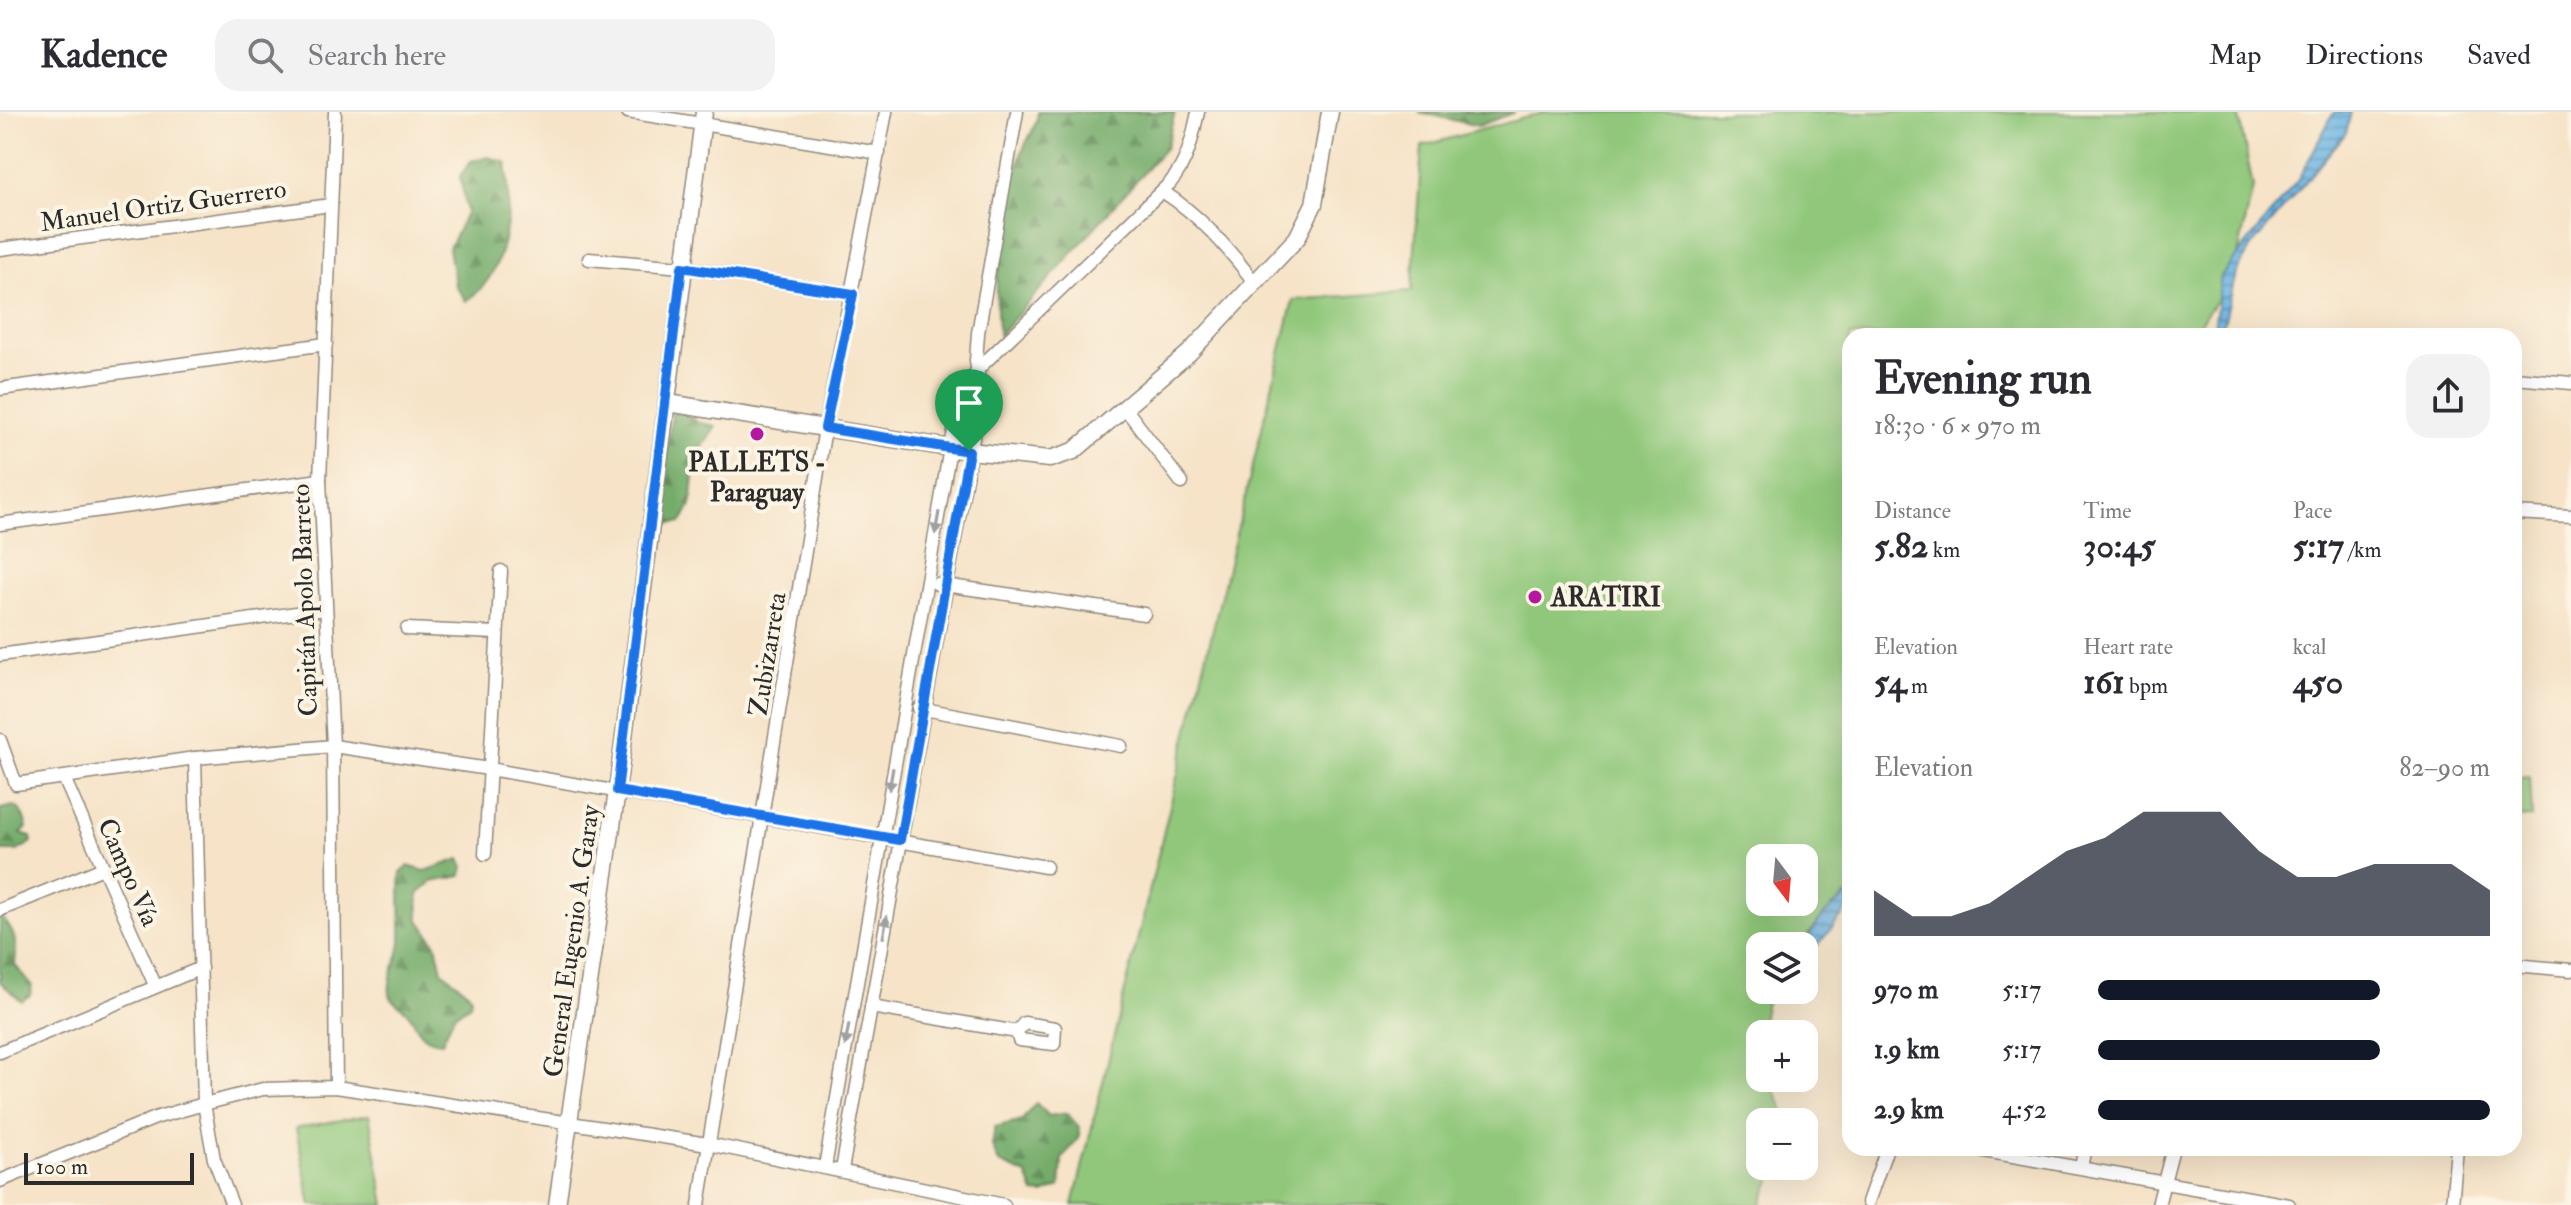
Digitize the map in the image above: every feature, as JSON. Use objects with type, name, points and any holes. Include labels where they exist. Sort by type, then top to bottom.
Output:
[{"type":"street","name":"Capitán Apolo Barreto","points":[[335,112],[320,480],[333,746],[336,1087]]},
{"type":"street","points":[[628,112],[703,118],[879,153]]},
{"type":"street","name":"Zubizarreta","points":[[699,1205],[825,428],[886,112]]},
{"type":"street","points":[[842,1170],[981,394],[976,361],[978,333],[1017,112]]},
{"type":"street","points":[[825,1167],[950,448],[965,388],[979,368],[1182,169],[1198,112]]},
{"type":"street","points":[[668,403],[969,451],[1050,459],[1074,451],[1189,353],[1297,238],[1314,204],[1330,112]]},
{"type":"street","name":"General Eugenio A. Garay","points":[[557,1205],[617,791],[703,118]]},
{"type":"street","points":[[1162,191],[1189,208],[1217,234],[1255,283]]},
{"type":"street","name":"Manuel Ortiz Guerrero","points":[[0,249],[331,205]]},
{"type":"street","points":[[589,259],[682,267],[853,294]]},
{"type":"street","points":[[0,389],[326,344]]},
{"type":"street","points":[[2522,379],[2571,383]]},
{"type":"street","points":[[1125,408],[1182,483]]},
{"type":"street","points":[[0,524],[320,480]]},
{"type":"street","points":[[2522,513],[2571,516]]},
{"type":"street","points":[[485,854],[501,571]]},
{"type":"street","points":[[927,582],[1144,614]]},
{"type":"street","points":[[0,655],[324,609]]},
{"type":"street","points":[[407,629],[496,633]]},
{"type":"street","points":[[904,706],[1121,746]]},
{"type":"street","points":[[0,740],[16,784],[195,758],[333,746],[489,769],[1046,867]]},
{"type":"street","points":[[195,758],[204,1104],[214,1159],[232,1205]]},
{"type":"street","name":"Campo Vía","points":[[64,778],[155,985]]},
{"type":"street","points":[[0,910],[103,868]]},
{"type":"street","points":[[2522,966],[2571,970]]},
{"type":"street","points":[[0,1052],[201,968]]},
{"type":"street","points":[[871,1007],[1017,1032]]},
{"type":"street","points":[[0,1181],[158,1117],[204,1104],[263,1089],[336,1087],[708,1144],[842,1170],[942,1199],[1004,1205]]},
{"type":"street","points":[[1868,1202],[1884,1156]]},
{"type":"street","points":[[2015,1156],[2289,1205]]},
{"type":"street","points":[[2081,1167],[2083,1156]]},
{"type":"street","points":[[2158,1205],[2171,1156]]},
{"type":"street","points":[[2452,1205],[2456,1156]]},
{"type":"green space","points":[[1038,112],[1175,112],[1166,147],[999,336],[997,291],[1004,224],[1020,158]]},
{"type":"green space","points":[[1419,112],[1515,112],[1478,126]]},
{"type":"green space","name":"ARATIRI","points":[[1546,112],[2238,112],[2253,187],[2233,278],[2196,328],[1842,328],[1842,899],[1810,932],[1746,932],[1746,1004],[1766,1004],[1762,1020],[1746,1020],[1746,1092],[1775,1092],[1783,1108],[1746,1108],[1746,1180],[1771,1180],[1761,1205],[1073,1205],[1293,300],[1412,291],[1422,146]]},
{"type":"green space","points":[[488,157],[506,162],[507,219],[499,257],[491,274],[466,301],[455,285],[449,248],[467,212],[460,176],[471,161]]},
{"type":"green space","points":[[681,412],[698,422],[716,426],[696,458],[691,505],[682,522],[663,524],[659,515],[672,413]]},
{"type":"green space","points":[[2530,777],[2532,817],[2522,818],[2522,778]]},
{"type":"green space","points":[[14,806],[21,812],[27,828],[21,834],[31,837],[32,842],[17,851],[0,851],[0,809]]},
{"type":"green space","points":[[460,859],[464,867],[461,876],[432,882],[418,894],[419,920],[436,944],[442,971],[471,995],[470,1004],[454,1015],[442,1042],[429,1039],[420,1032],[390,994],[392,973],[400,947],[401,872],[408,866],[425,871]]},
{"type":"green space","points":[[0,915],[14,937],[15,965],[32,986],[30,995],[22,1001],[0,982]]},
{"type":"green space","points":[[1036,1103],[1049,1116],[1067,1113],[1079,1127],[1079,1137],[1062,1159],[1060,1187],[1043,1194],[1034,1193],[1027,1175],[999,1163],[992,1146],[995,1127],[1022,1120]]},
{"type":"green space","points":[[369,1115],[385,1205],[311,1205],[296,1128]]},
{"type":"water","points":[[2334,112],[2351,112],[2346,133],[2251,247],[2236,273],[2223,328],[2214,328],[2221,276],[2298,180]]},
{"type":"water","points":[[1842,900],[1842,916],[1818,945],[1818,932],[1812,932],[1832,907]]},
{"type":"place","name":"PALLETS - Paraguay","points":[[757,434]]},
{"type":"place","name":"ARATIRI","points":[[1535,597]]},
{"type":"route","points":[[682,267],[853,294],[825,428],[969,451],[900,840],[764,819],[617,791],[668,403],[682,267]]}]
